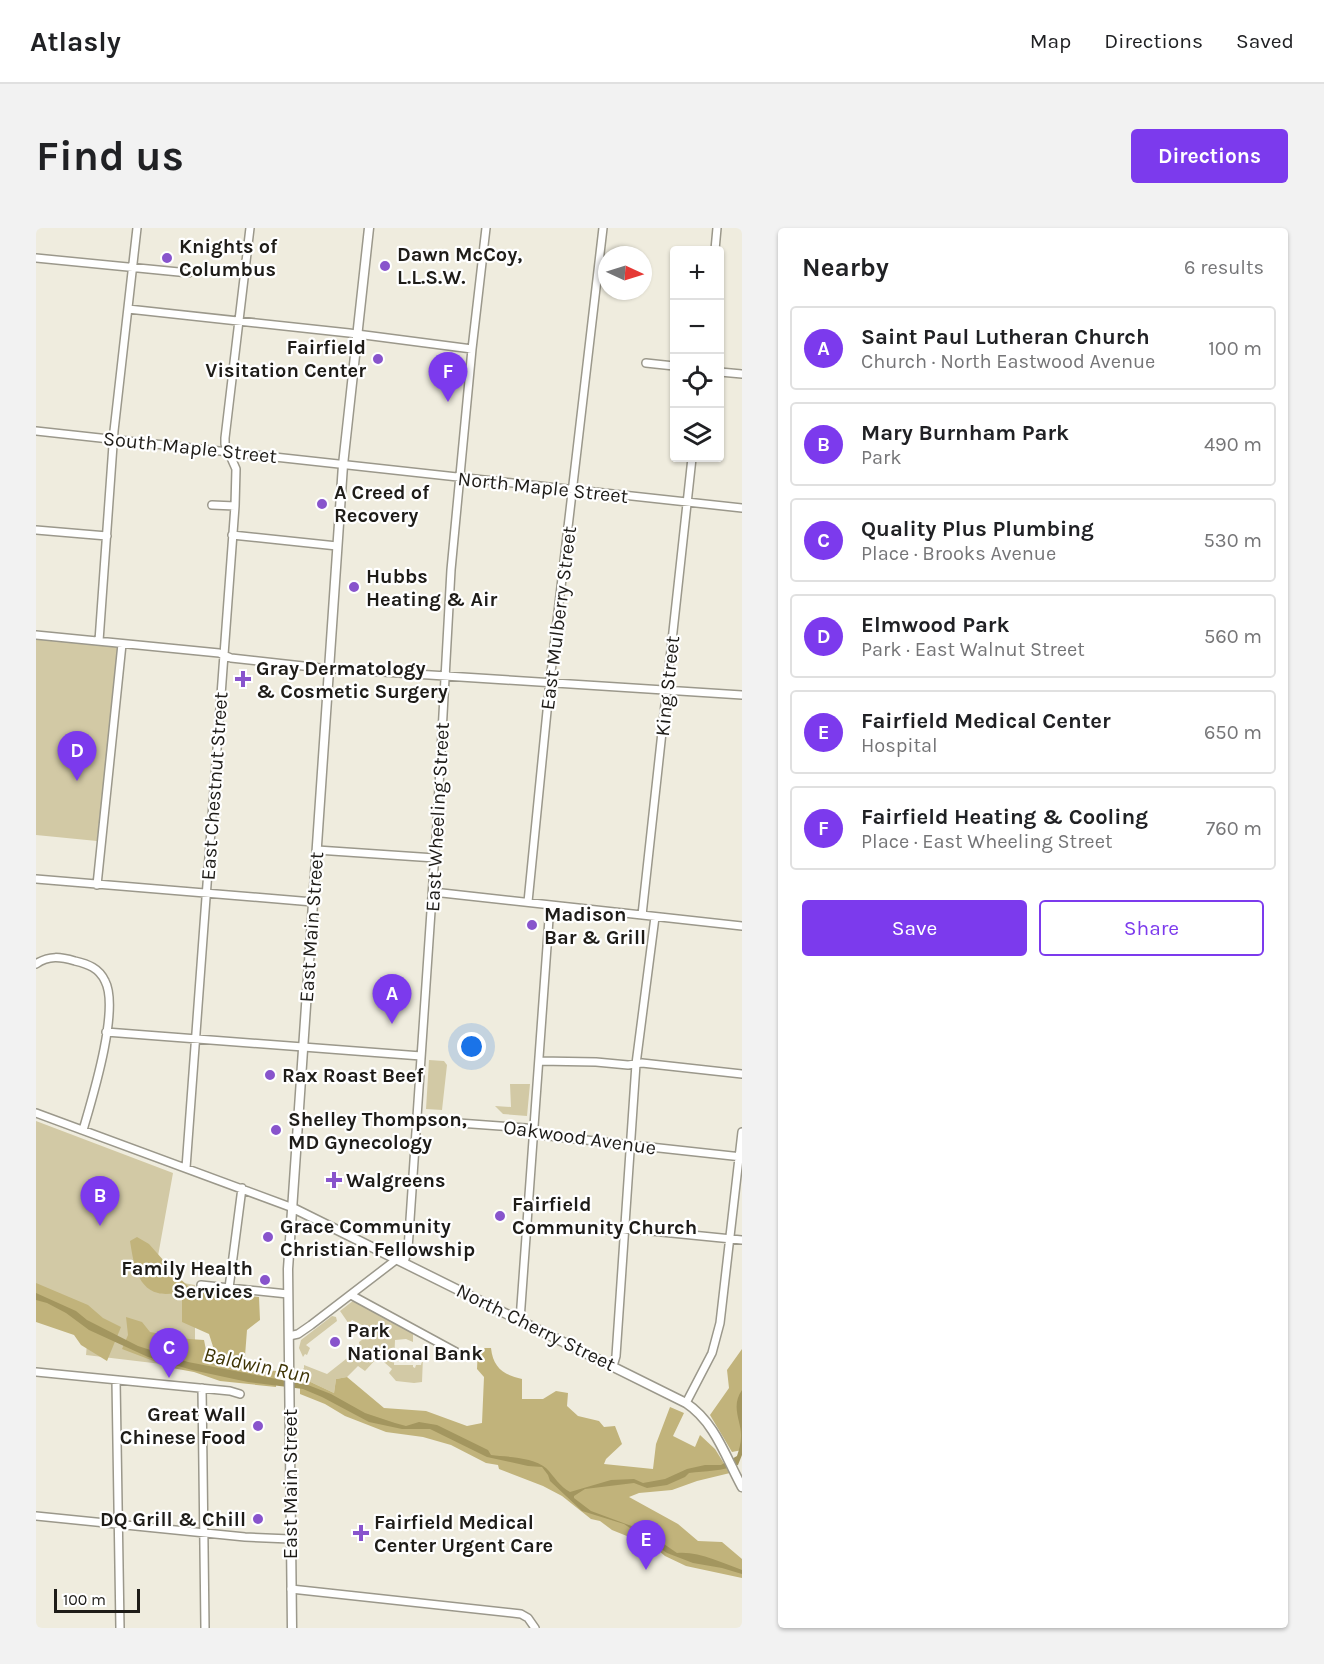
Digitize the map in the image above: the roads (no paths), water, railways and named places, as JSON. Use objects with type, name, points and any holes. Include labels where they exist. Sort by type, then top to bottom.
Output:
[{"type":"main road","name":"East Main Street","points":[[292,1628],[288,1294],[292,1208],[343,465],[369,228]]},
{"type":"main road","name":"North Cherry Street","points":[[292,1208],[686,1403],[707,1422],[742,1487]]},
{"type":"street","points":[[99,641],[114,439],[137,228]]},
{"type":"street","name":"East Chestnut Street","points":[[186,1168],[235,506],[236,469],[225,444],[225,438],[250,228]]},
{"type":"street","name":"East Wheeling Street","points":[[401,1261],[408,1249],[459,478],[486,228]]},
{"type":"street","name":"East Mulberry Street","points":[[528,902],[550,681],[603,228]]},
{"type":"street","points":[[715,246],[717,228]]},
{"type":"street","points":[[36,258],[189,273]]},
{"type":"street","points":[[128,309],[472,349]]},
{"type":"street","points":[[645,363],[670,366]]},
{"type":"street","points":[[724,372],[742,374]]},
{"type":"street","name":"South Maple Street","points":[[36,432],[230,451],[343,465]]},
{"type":"street","name":"King Street","points":[[642,915],[692,462]]},
{"type":"street","name":"North Maple Street","points":[[343,465],[742,508]]},
{"type":"street","points":[[212,505],[235,506]]},
{"type":"street","points":[[36,530],[107,536]]},
{"type":"street","points":[[232,535],[337,546]]},
{"type":"street","points":[[36,634],[219,653],[225,657],[329,668],[742,695]]},
{"type":"street","points":[[97,885],[122,644]]},
{"type":"street","points":[[317,850],[435,858]]},
{"type":"street","points":[[36,879],[313,902]]},
{"type":"street","points":[[433,892],[742,926]]},
{"type":"street","points":[[519,1320],[550,905]]},
{"type":"street","points":[[613,1366],[616,1356],[636,1064],[655,917]]},
{"type":"street","points":[[36,964],[45,959],[59,957],[86,964],[99,971],[109,991],[106,1032],[95,1088],[83,1130]]},
{"type":"street","points":[[106,1032],[421,1056]]},
{"type":"street","points":[[539,1061],[636,1064],[742,1074]]},
{"type":"street","points":[[36,1113],[292,1208]]},
{"type":"street","name":"Oakwood Avenue","points":[[417,1120],[526,1128],[540,1135],[741,1157]]},
{"type":"street","points":[[686,1403],[705,1368],[717,1338],[741,1157],[742,1132]]},
{"type":"street","points":[[229,1288],[242,1188]]},
{"type":"street","points":[[585,1228],[631,1229],[742,1240]]},
{"type":"street","points":[[289,1336],[298,1334],[401,1261]]},
{"type":"street","points":[[201,1285],[288,1294]]},
{"type":"street","points":[[351,1295],[456,1352]]},
{"type":"street","points":[[36,1372],[235,1391],[240,1394]]},
{"type":"street","points":[[116,1380],[120,1628]]},
{"type":"street","points":[[202,1388],[205,1628]]},
{"type":"street","points":[[36,1516],[290,1539]]},
{"type":"street","points":[[291,1589],[521,1614],[528,1618],[535,1628]]},
{"type":"place","name":"Knights of Columbus","points":[[167,258]]},
{"type":"place","name":"Dawn McCoy, L.L.S.W.","points":[[385,266]]},
{"type":"place","name":"Fairfield Visitation Center","points":[[378,359]]},
{"type":"place","name":"Fairfield Heating & Cooling","points":[[448,402]]},
{"type":"place","name":"A Creed of Recovery","points":[[322,504]]},
{"type":"place","name":"Hubbs Heating & Air","points":[[354,587]]},
{"type":"place","name":"Gray Dermatology & Cosmetic Surgery","points":[[243,679]]},
{"type":"place","name":"Elmwood Park","points":[[77,781]]},
{"type":"place","name":"Madison Bar & Grill","points":[[532,925]]},
{"type":"place","name":"Saint Paul Lutheran Church","points":[[392,1024]]},
{"type":"place","name":"Rax Roast Beef","points":[[270,1075]]},
{"type":"place","name":"Shelley Thompson, MD Gynecology","points":[[276,1130]]},
{"type":"place","name":"Walgreens","points":[[334,1180]]},
{"type":"place","name":"Fairfield Community Church","points":[[500,1216]]},
{"type":"place","name":"Mary Burnham Park","points":[[100,1226]]},
{"type":"place","name":"Grace Community Christian Fellowship","points":[[268,1237]]},
{"type":"place","name":"Family Health Services","points":[[265,1280]]},
{"type":"place","name":"Park National Bank","points":[[335,1342]]},
{"type":"place","name":"Quality Plus Plumbing","points":[[169,1378]]},
{"type":"place","name":"Great Wall Chinese Food","points":[[258,1426]]},
{"type":"place","name":"DQ Grill & Chill","points":[[258,1519]]},
{"type":"place","name":"Fairfield Medical Center Urgent Care","points":[[361,1533]]},
{"type":"place","name":"Fairfield Medical Center","points":[[646,1570]]},
{"type":"water label","name":"Baldwin Run","points":[[257,1365]]}]
